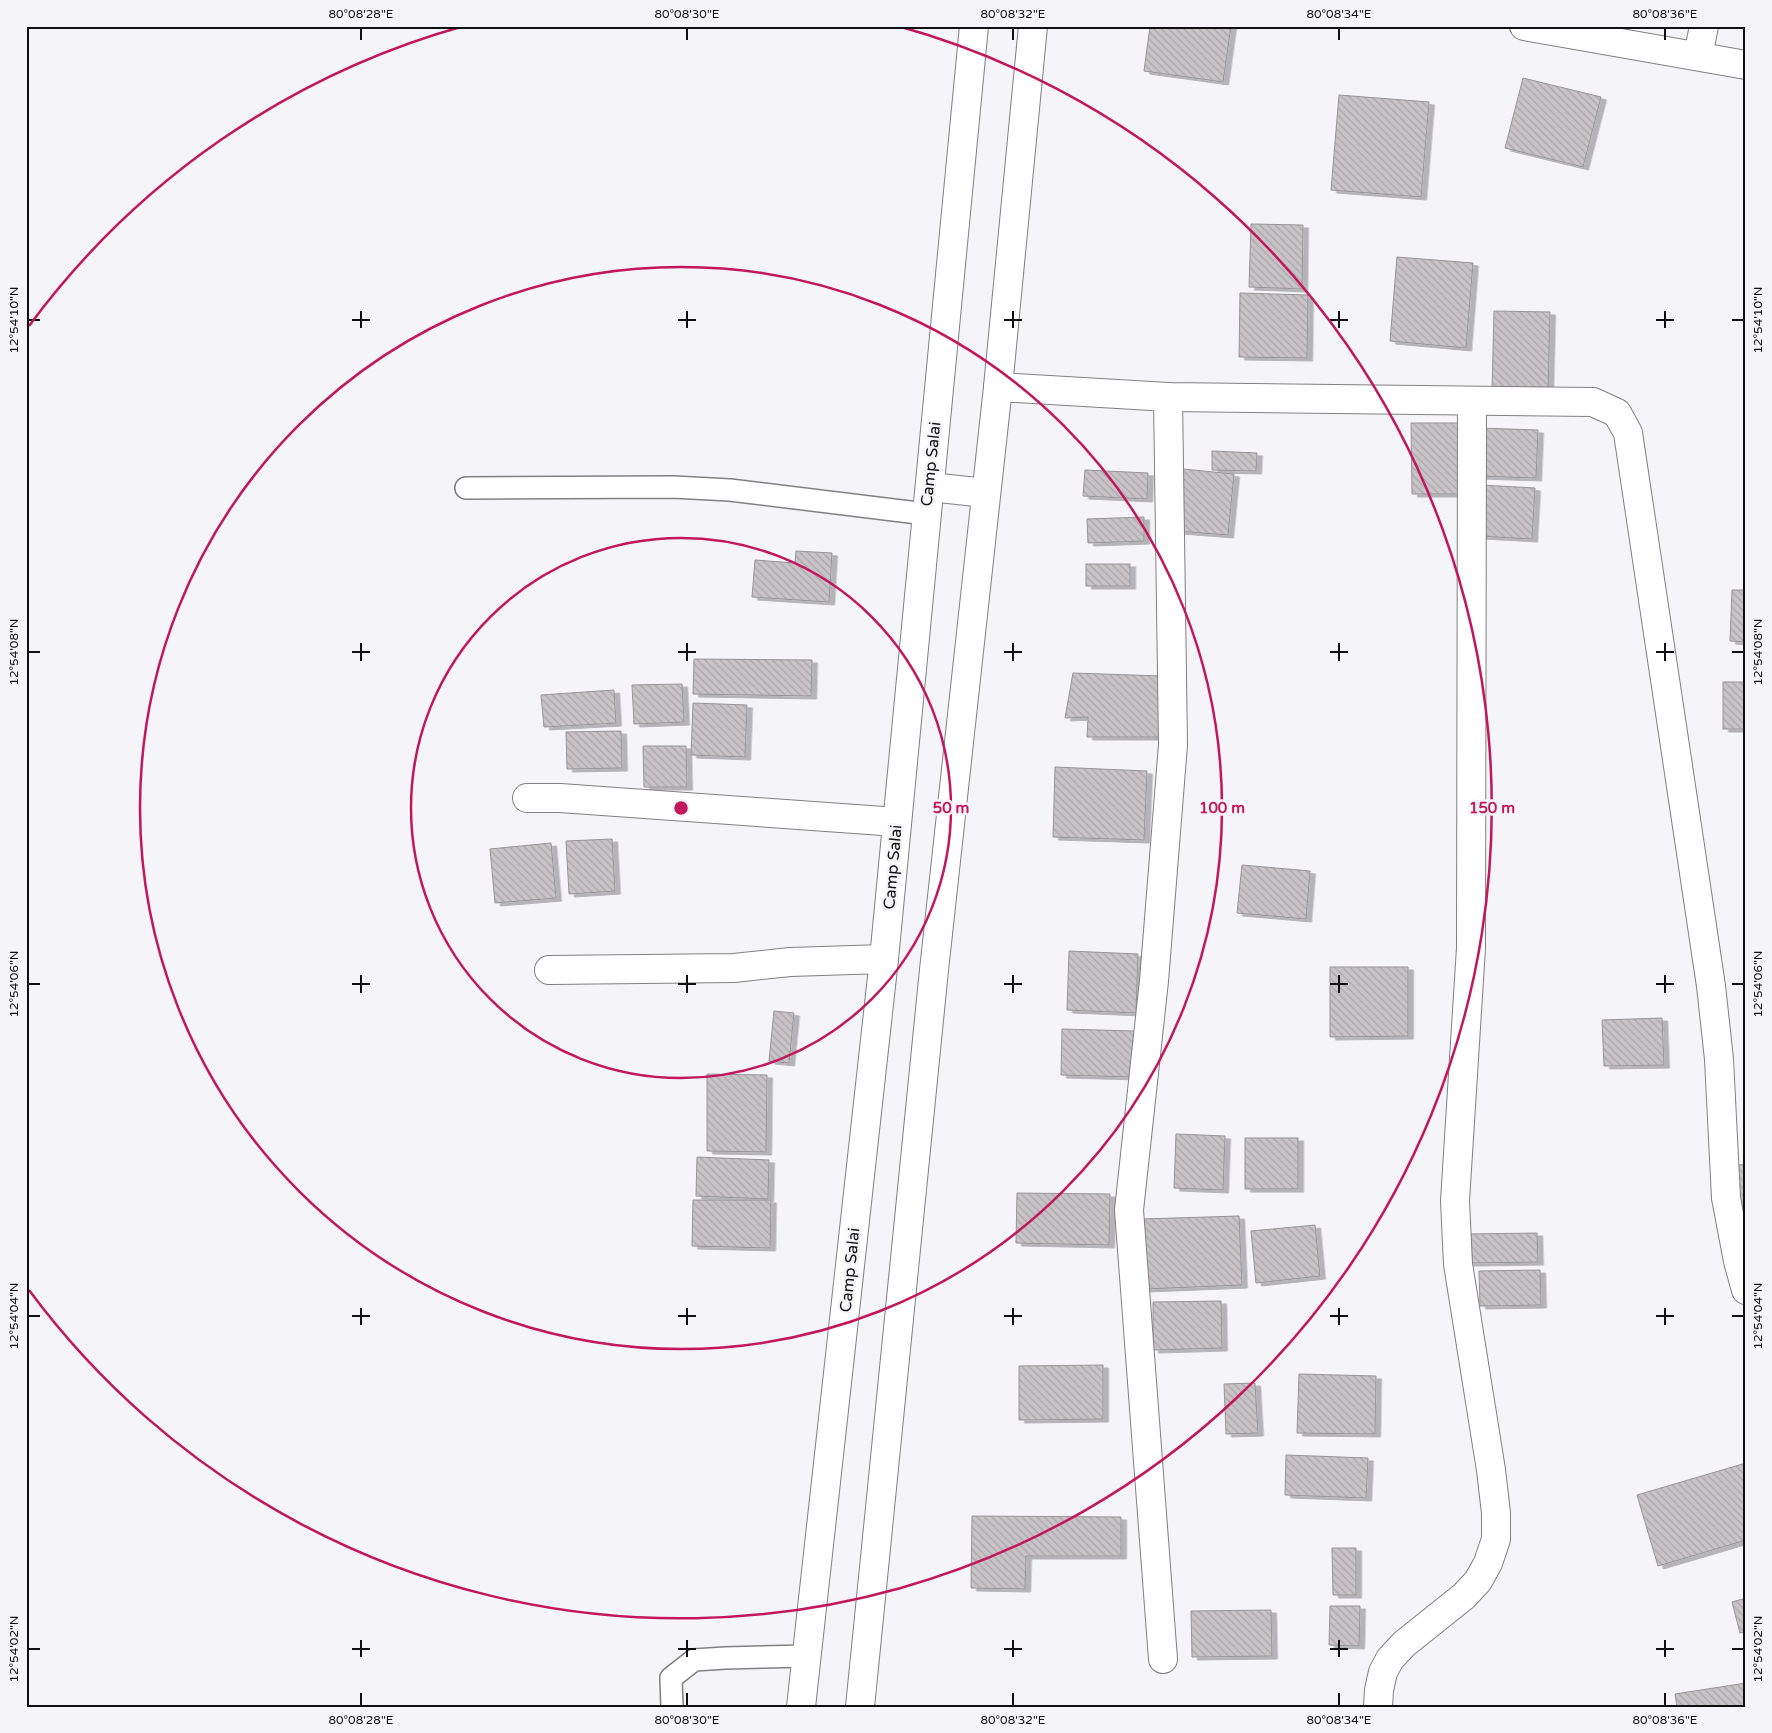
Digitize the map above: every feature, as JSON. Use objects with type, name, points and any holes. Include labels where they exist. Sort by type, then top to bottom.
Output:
[{"type":"street","name":"Camp Salai","points":[[801,1707],[884,959],[974,26]]},
{"type":"street","points":[[860,1707],[937,940],[998,387],[1033,26]]},
{"type":"street","points":[[1524,26],[1746,65]]},
{"type":"street","points":[[1698,56],[1704,26]]},
{"type":"street","points":[[998,387],[1168,397],[1593,402],[1617,413],[1628,433],[1710,986],[1719,1059],[1726,1198],[1738,1261],[1746,1290]]},
{"type":"street","points":[[1162,1659],[1129,1210],[1154,982],[1173,745],[1168,397]]},
{"type":"street","points":[[1378,1707],[1383,1672],[1390,1658],[1404,1644],[1464,1596],[1478,1581],[1488,1563],[1496,1540],[1496,1513],[1458,1264],[1455,1201],[1471,948],[1472,401]]},
{"type":"street","points":[[930,487],[986,493]]},
{"type":"street","points":[[527,798],[560,798],[897,822]]},
{"type":"street","points":[[550,970],[734,968],[790,962],[884,959]]},
{"type":"lane","points":[[466,488],[673,487],[730,490],[926,514]]},
{"type":"lane","points":[[672,1707],[672,1678],[694,1660],[807,1656]]},
{"type":"building","points":[[1150,26],[1231,26],[1223,82],[1144,71]]},
{"type":"building","points":[[1523,78],[1601,97],[1583,167],[1505,148]]},
{"type":"building","points":[[1339,95],[1429,102],[1421,197],[1331,190]]},
{"type":"building","points":[[1251,224],[1303,225],[1302,289],[1249,287]]},
{"type":"building","points":[[1397,257],[1473,263],[1466,348],[1390,341]]},
{"type":"building","points":[[1240,293],[1308,295],[1307,358],[1239,357]]},
{"type":"building","points":[[1494,311],[1550,312],[1548,391],[1492,390]]},
{"type":"building","points":[[1411,423],[1458,423],[1459,494],[1412,494]]},
{"type":"building","points":[[1478,428],[1538,430],[1536,478],[1476,476]]},
{"type":"building","points":[[1212,451],[1257,453],[1256,471],[1212,470]]},
{"type":"building","points":[[1183,469],[1234,474],[1228,535],[1177,531]]},
{"type":"building","points":[[1085,470],[1148,473],[1147,499],[1083,496]]},
{"type":"building","points":[[1481,485],[1535,488],[1532,539],[1478,536]]},
{"type":"building","points":[[1144,517],[1144,541],[1088,543],[1087,519]]},
{"type":"building","points":[[796,551],[832,553],[829,602],[752,597],[755,560],[795,563]]},
{"type":"building","points":[[1086,564],[1130,564],[1130,586],[1086,586]]},
{"type":"building","points":[[1732,590],[1746,590],[1746,642],[1730,641]]},
{"type":"building","points":[[694,659],[812,660],[811,696],[693,694]]},
{"type":"building","points":[[1073,673],[1162,676],[1162,737],[1087,737],[1088,717],[1065,718]]},
{"type":"building","points":[[1723,682],[1746,682],[1746,729],[1723,729]]},
{"type":"building","points":[[682,684],[684,722],[634,724],[632,685]]},
{"type":"building","points":[[614,690],[616,723],[544,727],[541,695]]},
{"type":"building","points":[[693,703],[747,705],[745,757],[691,755]]},
{"type":"building","points":[[621,731],[622,768],[567,769],[566,732]]},
{"type":"building","points":[[643,746],[686,746],[687,787],[644,787]]},
{"type":"building","points":[[1055,767],[1147,771],[1144,840],[1053,837]]},
{"type":"building","points":[[612,839],[615,891],[569,894],[566,841]]},
{"type":"building","points":[[551,843],[556,898],[495,903],[490,849]]},
{"type":"building","points":[[1242,865],[1310,871],[1306,919],[1237,913]]},
{"type":"building","points":[[1069,951],[1138,954],[1136,1013],[1067,1010]]},
{"type":"building","points":[[1330,967],[1408,967],[1408,1036],[1330,1037]]},
{"type":"building","points":[[774,1011],[794,1013],[789,1063],[769,1061]]},
{"type":"building","points":[[1662,1018],[1664,1065],[1604,1066],[1602,1020]]},
{"type":"building","points":[[1062,1029],[1135,1031],[1134,1077],[1061,1075]]},
{"type":"building","points":[[707,1074],[767,1075],[766,1152],[707,1151]]},
{"type":"building","points":[[1176,1134],[1225,1136],[1223,1190],[1174,1188]]},
{"type":"building","points":[[1245,1138],[1298,1138],[1298,1189],[1245,1189]]},
{"type":"building","points":[[697,1157],[769,1160],[768,1199],[696,1196]]},
{"type":"building","points":[[1746,1164],[1746,1224],[1736,1226],[1727,1167]]},
{"type":"building","points":[[1017,1193],[1110,1194],[1109,1245],[1016,1243]]},
{"type":"building","points":[[693,1200],[771,1200],[770,1248],[692,1246]]},
{"type":"building","points":[[1239,1216],[1242,1285],[1144,1289],[1141,1219]]},
{"type":"building","points":[[1315,1225],[1320,1276],[1256,1283],[1251,1231]]},
{"type":"building","points":[[1537,1233],[1538,1262],[1468,1263],[1467,1234]]},
{"type":"building","points":[[1540,1270],[1541,1305],[1480,1306],[1479,1271]]},
{"type":"building","points":[[1221,1301],[1222,1348],[1153,1350],[1153,1302]]},
{"type":"building","points":[[1103,1365],[1103,1419],[1019,1420],[1019,1366]]},
{"type":"building","points":[[1299,1374],[1376,1376],[1375,1434],[1297,1433]]},
{"type":"building","points":[[1255,1383],[1258,1433],[1226,1434],[1224,1384]]},
{"type":"building","points":[[1286,1455],[1368,1458],[1366,1498],[1285,1495]]},
{"type":"building","points":[[1746,1463],[1746,1540],[1658,1566],[1637,1495]]},
{"type":"building","points":[[972,1516],[1121,1517],[1121,1556],[1026,1556],[1025,1589],[971,1588]]},
{"type":"building","points":[[1332,1548],[1356,1548],[1356,1595],[1333,1595]]},
{"type":"building","points":[[1746,1598],[1746,1632],[1740,1633],[1732,1602]]},
{"type":"building","points":[[1330,1606],[1360,1606],[1359,1646],[1329,1645]]},
{"type":"building","points":[[1271,1610],[1272,1656],[1192,1657],[1191,1611]]},
{"type":"building","points":[[1746,1683],[1746,1707],[1677,1707],[1675,1694]]}]
